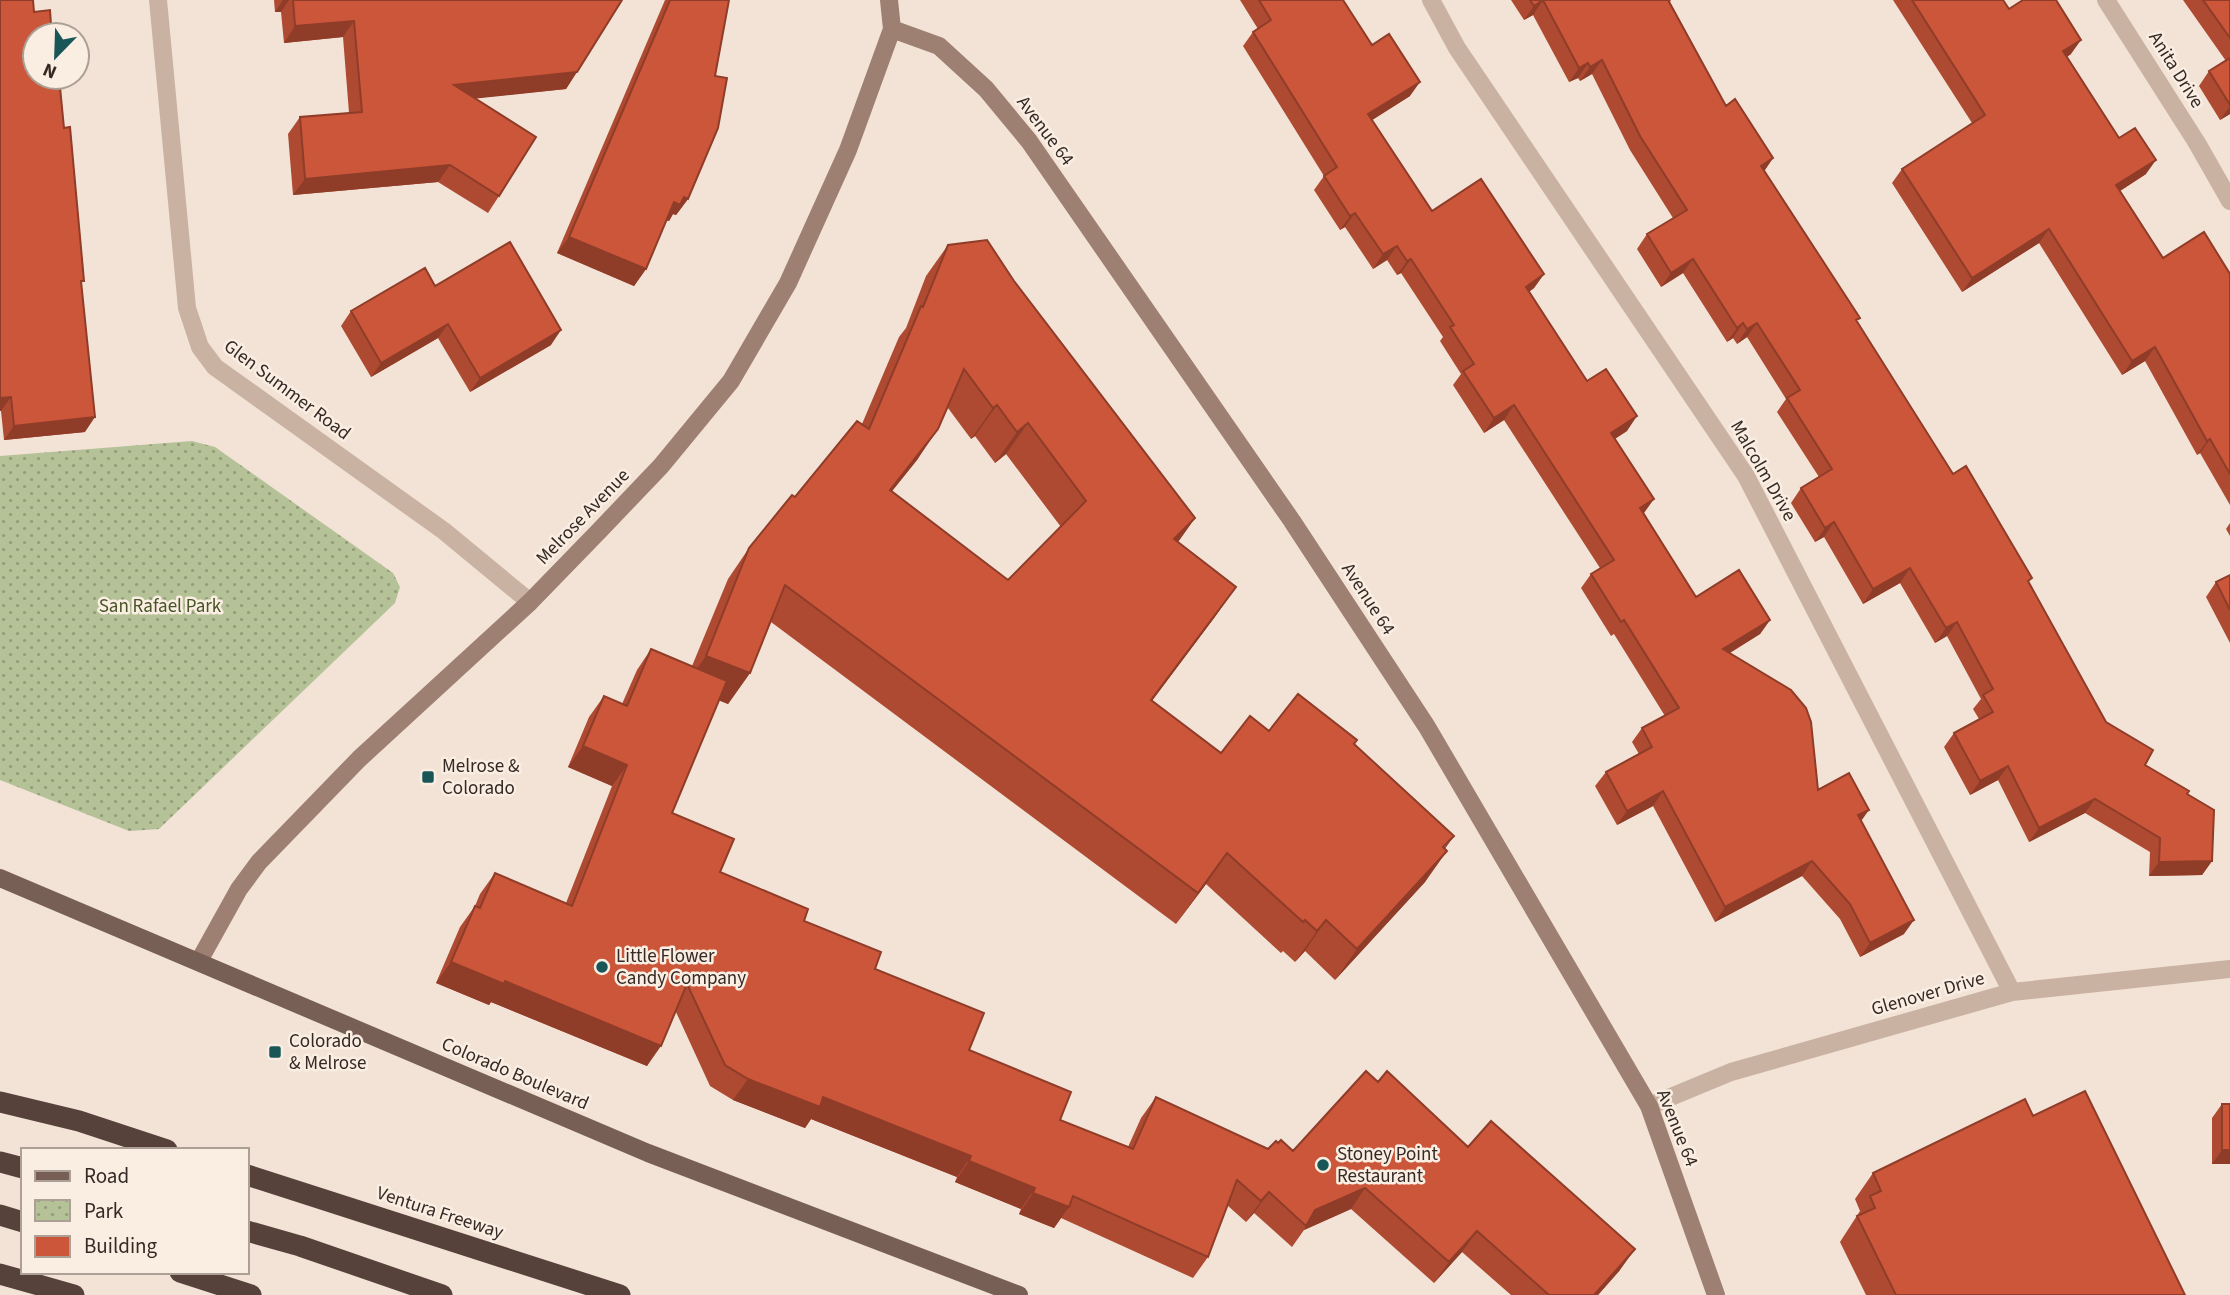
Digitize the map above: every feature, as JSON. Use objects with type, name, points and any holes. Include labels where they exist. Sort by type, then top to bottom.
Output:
[{"type":"highway","points":[[0,1102],[79,1121],[161,1148]]},
{"type":"highway","points":[[0,1162],[21,1167]]},
{"type":"highway","name":"Ventura Freeway","points":[[248,1175],[620,1295]]},
{"type":"highway","points":[[0,1215],[21,1221]]},
{"type":"highway","points":[[248,1231],[300,1246],[442,1295]]},
{"type":"highway","points":[[0,1274],[74,1295]]},
{"type":"highway","points":[[186,1274],[251,1295]]},
{"type":"main road","name":"Colorado Boulevard","points":[[0,878],[648,1153],[1019,1295]]},
{"type":"street","name":"Glen Summer Road","points":[[158,0],[187,308],[200,347],[215,367],[453,538],[530,602]]},
{"type":"street","points":[[889,0],[892,29]]},
{"type":"street","name":"Malcolm Drive","points":[[1431,0],[1457,48],[1746,476],[2012,992]]},
{"type":"street","name":"Anita Drive","points":[[2106,0],[2197,143],[2230,201]]},
{"type":"street","name":"Melrose Avenue","points":[[198,961],[239,889],[259,862],[359,760],[530,602],[661,466],[731,381],[788,283],[848,150],[892,29]]},
{"type":"street","name":"Avenue 64","points":[[892,29],[939,46],[986,89],[1029,141],[1292,521],[1427,727],[1648,1107],[1716,1295]]},
{"type":"street","name":"Glenover Drive","points":[[1648,1107],[1731,1072],[2012,992],[2230,969]]},
{"type":"green space","name":"San Rafael Park","points":[[192,441],[215,447],[393,573],[400,587],[395,603],[159,829],[129,831],[0,780],[0,456]]},
{"type":"building","points":[[0,0],[33,0],[34,12],[50,10],[51,21],[21,21],[21,91],[60,91],[64,128],[70,127],[84,281],[81,281],[95,417],[14,426],[11,397],[0,398]]},
{"type":"building","points":[[293,0],[622,0],[577,72],[454,85],[536,137],[499,196],[450,165],[305,179],[300,117],[362,112],[354,21],[295,26]]},
{"type":"building","points":[[670,0],[729,0],[715,76],[727,78],[718,128],[688,199],[684,197],[680,205],[674,202],[646,269],[569,237]]},
{"type":"building","points":[[1259,0],[1343,0],[1372,45],[1389,34],[1420,82],[1368,114],[1432,211],[1481,179],[1544,274],[1526,287],[1587,381],[1606,369],[1637,416],[1611,433],[1654,499],[1640,508],[1696,597],[1739,570],[1770,620],[1723,649],[1791,690],[1806,708],[1811,722],[1818,790],[1849,773],[1869,810],[1858,815],[1914,920],[1870,943],[1850,904],[1812,861],[1725,907],[1663,791],[1627,811],[1606,772],[1652,747],[1642,728],[1679,708],[1624,620],[1621,622],[1591,574],[1614,560],[1514,405],[1494,418],[1463,371],[1474,364],[1450,327],[1454,325],[1411,259],[1407,261],[1397,246],[1383,254],[1355,213],[1350,216],[1324,176],[1337,167],[1253,32],[1271,20]]},
{"type":"building","points":[[1530,0],[1543,0],[1534,6]]},
{"type":"building","points":[[1543,0],[1668,0],[1726,106],[1735,99],[1773,158],[1761,166],[1860,318],[1856,320],[1953,474],[1966,466],[2032,578],[2028,581],[2106,722],[2153,750],[2145,765],[2189,791],[2187,794],[2214,810],[2212,861],[2159,862],[2160,838],[2095,799],[2039,828],[2008,766],[1980,781],[1954,733],[1993,712],[1983,695],[1993,689],[1957,622],[1946,628],[1910,568],[1873,589],[1834,522],[1825,528],[1801,488],[1832,469],[1787,398],[1800,390],[1757,323],[1747,329],[1743,323],[1737,328],[1693,259],[1671,273],[1647,234],[1687,210],[1640,136],[1602,60],[1590,67],[1588,63],[1579,68]]},
{"type":"building","points":[[1912,0],[2003,0],[2009,9],[2023,0],[2056,0],[2081,40],[2063,51],[2119,138],[2135,128],[2156,160],[2116,185],[2163,258],[2204,232],[2230,274],[2230,474],[2210,439],[2207,441],[2155,347],[2132,361],[2049,229],[1972,278],[1902,169],[1985,115]]},
{"type":"building","points":[[2203,0],[2230,0],[2230,38]]},
{"type":"building","points":[[2230,58],[2230,105],[2209,71]]},
{"type":"building","points":[[987,240],[1014,281],[1195,518],[1174,539],[1236,587],[1151,700],[1221,753],[1250,716],[1269,731],[1298,694],[1357,740],[1354,744],[1454,836],[1443,847],[1447,851],[1357,949],[1326,920],[1317,931],[1305,920],[1303,922],[1227,853],[1198,893],[785,585],[750,673],[706,656],[749,548],[857,421],[869,429],[948,245]],"holes":[[[964,369],[993,408],[997,405],[1017,432],[1028,423],[1086,501],[1008,580],[890,490],[938,429]]]},
{"type":"building","points":[[510,242],[561,330],[480,378],[448,324],[381,363],[351,311],[425,268],[435,286]]},
{"type":"building","points":[[2230,575],[2230,610],[2216,582]]},
{"type":"building","points":[[651,649],[727,681],[672,813],[734,839],[720,872],[808,909],[804,921],[881,952],[875,969],[984,1013],[969,1050],[1071,1092],[1060,1120],[1133,1149],[1156,1097],[1268,1149],[1281,1140],[1293,1151],[1366,1071],[1378,1082],[1387,1071],[1468,1147],[1491,1121],[1635,1249],[1594,1295],[1549,1295],[1477,1231],[1449,1262],[1365,1188],[1315,1210],[1306,1226],[1269,1192],[1261,1201],[1237,1180],[1208,1257],[1073,1196],[1069,1207],[1033,1193],[1035,1188],[969,1161],[971,1156],[823,1097],[820,1107],[748,1079],[725,1065],[687,984],[661,1046],[505,981],[504,984],[451,962],[475,906],[480,908],[495,873],[572,906],[627,765],[583,746],[604,696],[627,706]]},
{"type":"building","points":[[2085,1091],[2185,1295],[1896,1295],[1857,1216],[1875,1208],[1870,1196],[1881,1191],[1873,1173],[2025,1099],[2033,1116]]},
{"type":"building","points":[[2222,1104],[2230,1104],[2230,1150],[2222,1150]]},
{"type":"place","name":"Melrose & Colorado","points":[[428,777]]},
{"type":"place","name":"Little Flower Candy Company","points":[[602,967]]},
{"type":"place","name":"Colorado & Melrose","points":[[275,1052]]},
{"type":"place","name":"Stoney Point Restaurant","points":[[1323,1165]]}]
